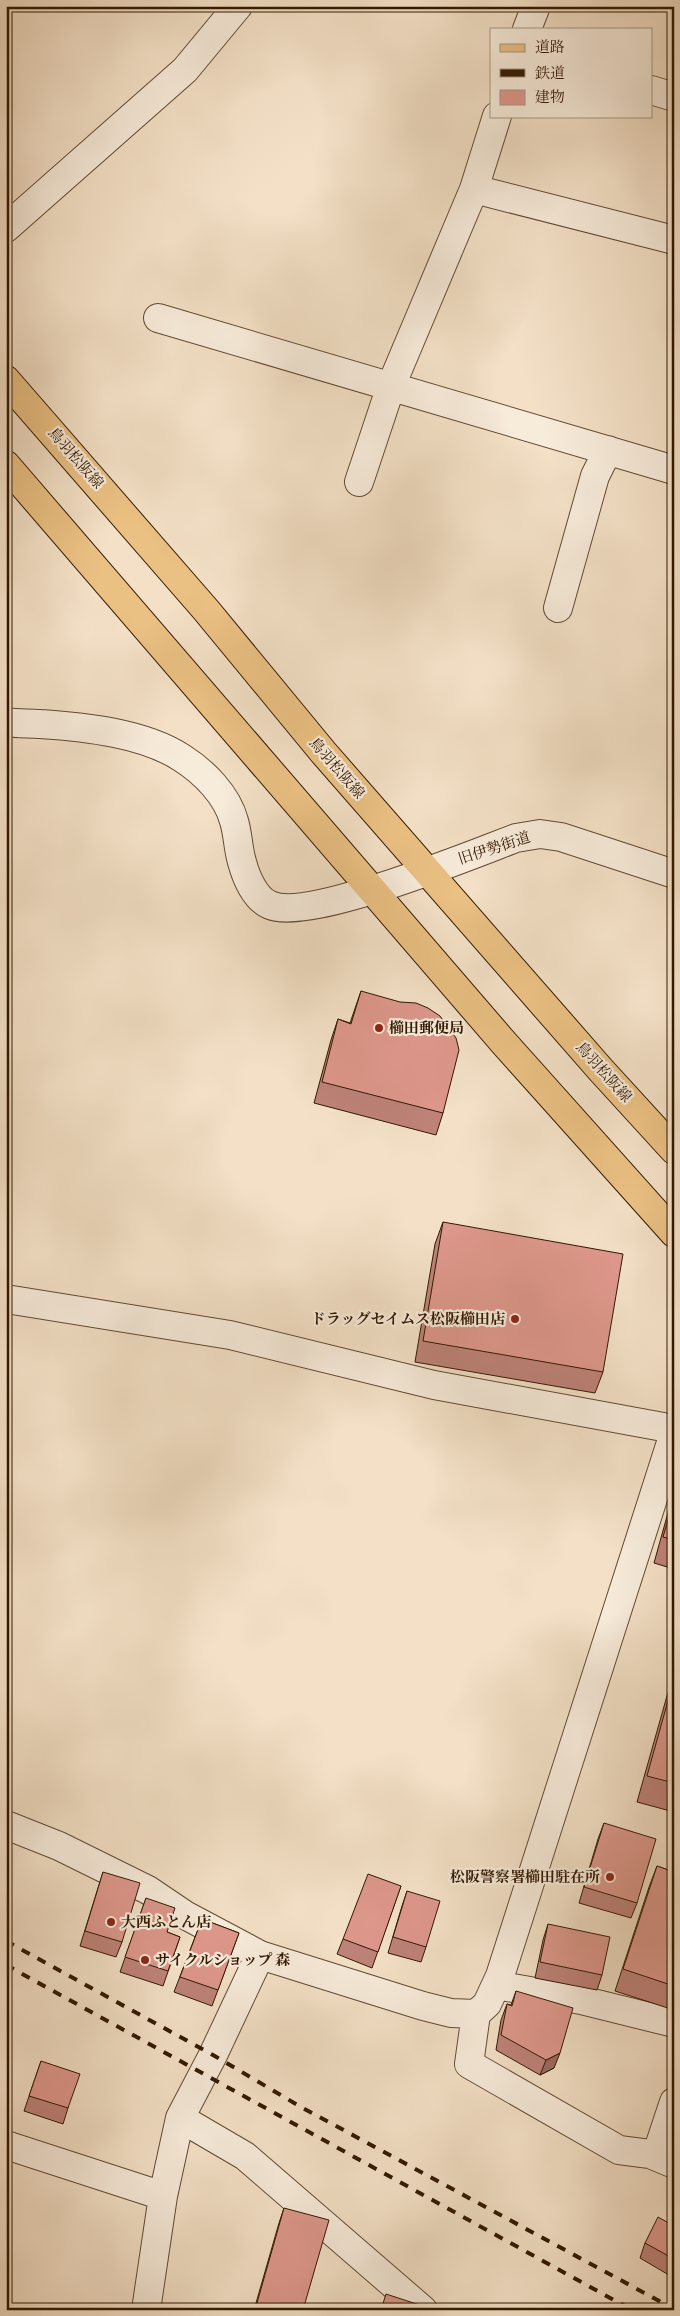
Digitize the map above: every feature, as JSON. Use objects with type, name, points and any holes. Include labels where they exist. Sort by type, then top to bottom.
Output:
[{"type":"main road","name":"鳥羽松阪線","points":[[6,380],[71,452],[206,610],[323,752],[600,1069],[674,1150]]},
{"type":"main road","points":[[6,465],[504,1043],[674,1233]]},
{"type":"street","points":[[6,228],[185,70],[238,6]]},
{"type":"street","points":[[527,28],[536,6]]},
{"type":"street","points":[[652,90],[674,96]]},
{"type":"street","points":[[359,482],[392,386],[474,189],[496,118]]},
{"type":"street","points":[[474,189],[674,240]]},
{"type":"street","points":[[158,318],[674,470]]},
{"type":"street","points":[[558,608],[595,476],[608,450]]},
{"type":"street","name":"旧伊勢街道","points":[[6,722],[76,727],[140,739],[165,748],[183,758],[213,783],[234,819],[242,862],[249,882],[268,904],[278,908],[305,907],[373,889],[516,838],[540,834],[561,837],[674,874]]},
{"type":"street","points":[[6,1299],[230,1335],[434,1385],[674,1429]]},
{"type":"street","points":[[674,1433],[576,1743],[496,1985],[487,2004],[476,2014],[469,2064],[619,2150],[665,2160],[674,2102]]},
{"type":"street","points":[[6,1824],[59,1846],[148,1890],[185,1915],[260,1955],[423,2006],[451,2013],[476,2014]]},
{"type":"street","points":[[146,2310],[162,2196],[180,2118],[213,2055],[260,1955]]},
{"type":"street","points":[[496,1985],[582,2000],[674,2023]]},
{"type":"street","points":[[180,2118],[245,2156],[423,2310]]},
{"type":"street","points":[[6,2145],[162,2196]]},
{"type":"building","points":[[361,991],[400,1002],[416,1003],[428,1008],[440,1016],[456,1038],[459,1050],[443,1113],[322,1082],[338,1019],[351,1024]]},
{"type":"building","name":"ドラッグセイムス松阪櫛田店","points":[[443,1222],[623,1254],[603,1372],[423,1341]]},
{"type":"building","points":[[674,1499],[674,1540],[663,1537]]},
{"type":"building","points":[[674,1679],[674,1783],[647,1776]]},
{"type":"building","points":[[604,1823],[656,1839],[637,1903],[584,1887]]},
{"type":"building","points":[[657,1866],[674,1872],[674,1986],[623,1969]]},
{"type":"building","points":[[103,1872],[140,1883],[122,1942],[85,1931]]},
{"type":"building","points":[[368,1874],[401,1886],[378,1952],[343,1939]]},
{"type":"building","points":[[407,1891],[440,1901],[426,1947],[393,1937]]},
{"type":"building","points":[[146,1898],[175,1908],[167,1932],[180,1937],[168,1971],[125,1957]]},
{"type":"building","points":[[202,1919],[239,1933],[218,1990],[180,1977]]},
{"type":"building","points":[[548,1924],[610,1937],[602,1975],[540,1962]]},
{"type":"building","points":[[516,1991],[573,2008],[560,2053],[546,2060],[501,2035],[507,2004],[512,2006]]},
{"type":"building","points":[[41,2061],[80,2074],[68,2108],[29,2096]]},
{"type":"building","points":[[284,2208],[329,2220],[303,2310],[255,2310]]},
{"type":"building","points":[[658,2217],[674,2226],[674,2259],[645,2243]]},
{"type":"building","points":[[386,2294],[432,2309],[432,2310],[381,2310]]},
{"type":"railway","points":[[6,1941],[213,2055],[301,2107],[674,2309]]},
{"type":"railway","points":[[6,1965],[632,2310]]},
{"type":"place","name":"櫛田郵便局","points":[[379,1028]]},
{"type":"place","name":"ドラッグセイムス松阪櫛田店","points":[[515,1319]]},
{"type":"place","name":"松阪警察署櫛田駐在所","points":[[610,1877]]},
{"type":"place","name":"大西ふとん店","points":[[111,1922]]},
{"type":"place","name":"サイクルショップ 森","points":[[145,1960]]}]
